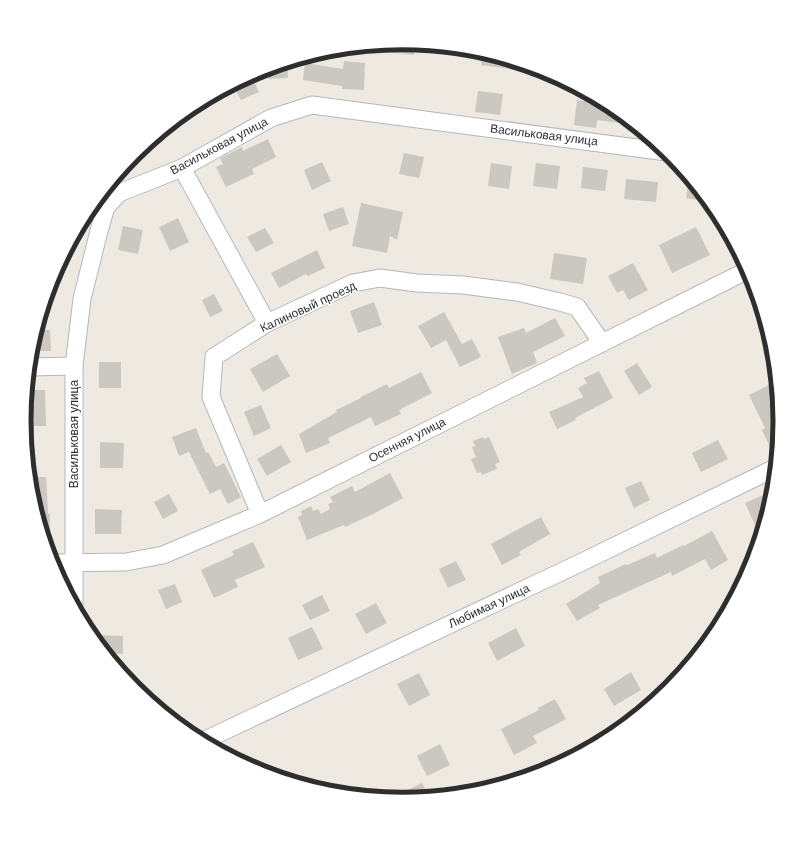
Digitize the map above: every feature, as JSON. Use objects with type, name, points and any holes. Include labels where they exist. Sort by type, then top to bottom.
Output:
[{"type":"street","name":"Васильковая улица","points":[[74,594],[74,366],[82,299],[106,207],[115,188],[182,168],[271,118],[312,105],[655,150]]},
{"type":"street","points":[[182,168],[268,323]]},
{"type":"street","name":"Осенняя улица","points":[[59,563],[126,562],[163,555],[260,514],[742,273]]},
{"type":"street","name":"Калиновый проезд","points":[[260,514],[211,397],[214,357],[268,323],[353,283],[380,278],[417,283],[463,285],[517,292],[560,302],[577,307],[602,342]]},
{"type":"street","points":[[35,367],[74,366]]},
{"type":"street","name":"Любимая улица","points":[[210,738],[580,563],[770,471]]},
{"type":"building","points":[[381,51],[414,51],[414,55]]},
{"type":"building","points":[[481,59],[524,71],[481,65]]},
{"type":"building","points":[[344,61],[365,63],[364,90],[342,89],[342,86],[303,80],[306,63],[343,69]]},
{"type":"building","points":[[287,69],[288,78],[269,79],[269,75]]},
{"type":"building","points":[[254,81],[259,92],[241,100],[235,89]]},
{"type":"building","points":[[478,91],[503,94],[500,115],[475,112]]},
{"type":"building","points":[[577,100],[591,102],[623,124],[597,120],[596,128],[574,125]]},
{"type":"building","points":[[268,139],[276,157],[252,169],[254,174],[226,187],[216,167],[223,164],[220,158],[242,147],[243,151]]},
{"type":"building","points":[[404,153],[424,157],[419,178],[399,174]]},
{"type":"building","points":[[322,162],[331,181],[312,190],[304,170]]},
{"type":"building","points":[[491,163],[512,166],[509,189],[488,186]]},
{"type":"building","points":[[536,163],[560,166],[557,189],[533,186]]},
{"type":"building","points":[[583,167],[608,170],[605,191],[581,188]]},
{"type":"building","points":[[626,179],[658,182],[656,202],[624,199]]},
{"type":"building","points":[[688,185],[700,200],[686,198]]},
{"type":"building","points":[[361,203],[403,212],[397,240],[390,236],[387,253],[352,246]]},
{"type":"building","points":[[343,207],[349,224],[329,231],[323,214]]},
{"type":"building","points":[[178,218],[189,242],[170,251],[159,227]]},
{"type":"building","points":[[123,226],[143,230],[138,254],[118,250]]},
{"type":"building","points":[[696,227],[710,255],[672,273],[659,245]]},
{"type":"building","points":[[265,228],[274,243],[256,252],[247,237]]},
{"type":"building","points":[[317,250],[325,268],[308,276],[306,274],[279,288],[271,273]]},
{"type":"building","points":[[554,253],[587,258],[583,284],[550,279]]},
{"type":"building","points":[[633,263],[648,290],[629,300],[623,290],[617,293],[608,276]]},
{"type":"building","points":[[214,294],[223,311],[210,317],[202,300]]},
{"type":"building","points":[[374,302],[382,325],[358,333],[350,311]]},
{"type":"building","points":[[444,312],[462,344],[472,339],[481,357],[460,367],[446,340],[431,348],[418,326]]},
{"type":"building","points":[[555,318],[565,336],[533,352],[537,363],[512,374],[498,337],[524,328],[526,333]]},
{"type":"building","points":[[43,330],[50,330],[51,351],[38,351]]},
{"type":"building","points":[[277,354],[290,376],[263,392],[250,369]]},
{"type":"building","points":[[99,362],[121,362],[121,388],[99,388]]},
{"type":"building","points":[[637,363],[652,387],[639,395],[624,371]]},
{"type":"building","points":[[599,371],[613,398],[575,418],[576,420],[557,429],[549,412],[583,397],[578,388],[587,383],[584,378]]},
{"type":"building","points":[[421,372],[432,393],[399,410],[401,414],[375,426],[371,417],[328,438],[330,443],[306,453],[299,434],[337,412],[336,410],[361,397],[387,384],[389,388]]},
{"type":"building","points":[[769,385],[771,391],[773,421],[772,446],[770,447],[762,430],[765,428],[749,395]]},
{"type":"building","points":[[33,390],[45,390],[46,426],[31,426]]},
{"type":"building","points":[[261,405],[271,428],[254,436],[244,412]]},
{"type":"building","points":[[196,428],[206,453],[208,452],[216,467],[224,463],[241,497],[228,504],[220,489],[210,494],[189,452],[179,456],[172,437]]},
{"type":"building","points":[[483,437],[484,439],[489,437],[500,462],[495,464],[497,469],[482,475],[481,472],[477,473],[471,459],[476,457],[472,447],[475,446],[473,441]]},
{"type":"building","points":[[718,440],[728,459],[701,472],[692,453]]},
{"type":"building","points":[[100,442],[124,443],[123,468],[100,468]]},
{"type":"building","points":[[281,445],[291,462],[267,476],[257,459]]},
{"type":"building","points":[[390,473],[403,498],[345,527],[344,525],[307,540],[298,517],[302,515],[301,511],[311,506],[313,511],[318,509],[321,514],[330,509],[328,504],[333,502],[330,497],[352,486],[355,492]]},
{"type":"building","points":[[35,477],[46,477],[48,514],[50,514],[49,535]]},
{"type":"building","points":[[641,481],[650,500],[634,508],[625,488]]},
{"type":"building","points":[[169,494],[178,511],[163,519],[154,502]]},
{"type":"building","points":[[766,494],[757,528],[745,503]]},
{"type":"building","points":[[95,509],[122,510],[121,534],[95,534]]},
{"type":"building","points":[[541,517],[550,534],[519,552],[521,555],[502,565],[491,544]]},
{"type":"building","points":[[712,531],[728,560],[711,570],[705,559],[672,576],[671,572],[598,605],[600,608],[577,621],[566,604],[600,583],[598,577],[655,553],[657,558]]},
{"type":"building","points":[[253,542],[265,567],[235,580],[238,587],[214,598],[201,570],[234,555],[232,551]]},
{"type":"building","points":[[456,561],[466,580],[448,588],[439,569]]},
{"type":"building","points":[[175,584],[182,602],[166,609],[158,590]]},
{"type":"building","points":[[322,595],[330,611],[310,620],[302,605]]},
{"type":"building","points":[[376,603],[387,623],[366,634],[355,614]]},
{"type":"building","points":[[312,627],[323,649],[298,660],[288,638]]},
{"type":"building","points":[[516,628],[525,646],[497,661],[488,643]]},
{"type":"building","points":[[100,635],[123,636],[123,654],[113,653]]},
{"type":"building","points":[[631,672],[641,690],[614,706],[604,689]]},
{"type":"building","points":[[419,673],[430,695],[409,706],[397,684]]},
{"type":"building","points":[[555,699],[566,719],[533,736],[537,743],[514,755],[501,729],[539,710],[538,708]]},
{"type":"building","points":[[440,744],[450,765],[427,776],[417,756]]},
{"type":"building","points":[[422,783],[426,791],[426,791],[404,792]]}]
